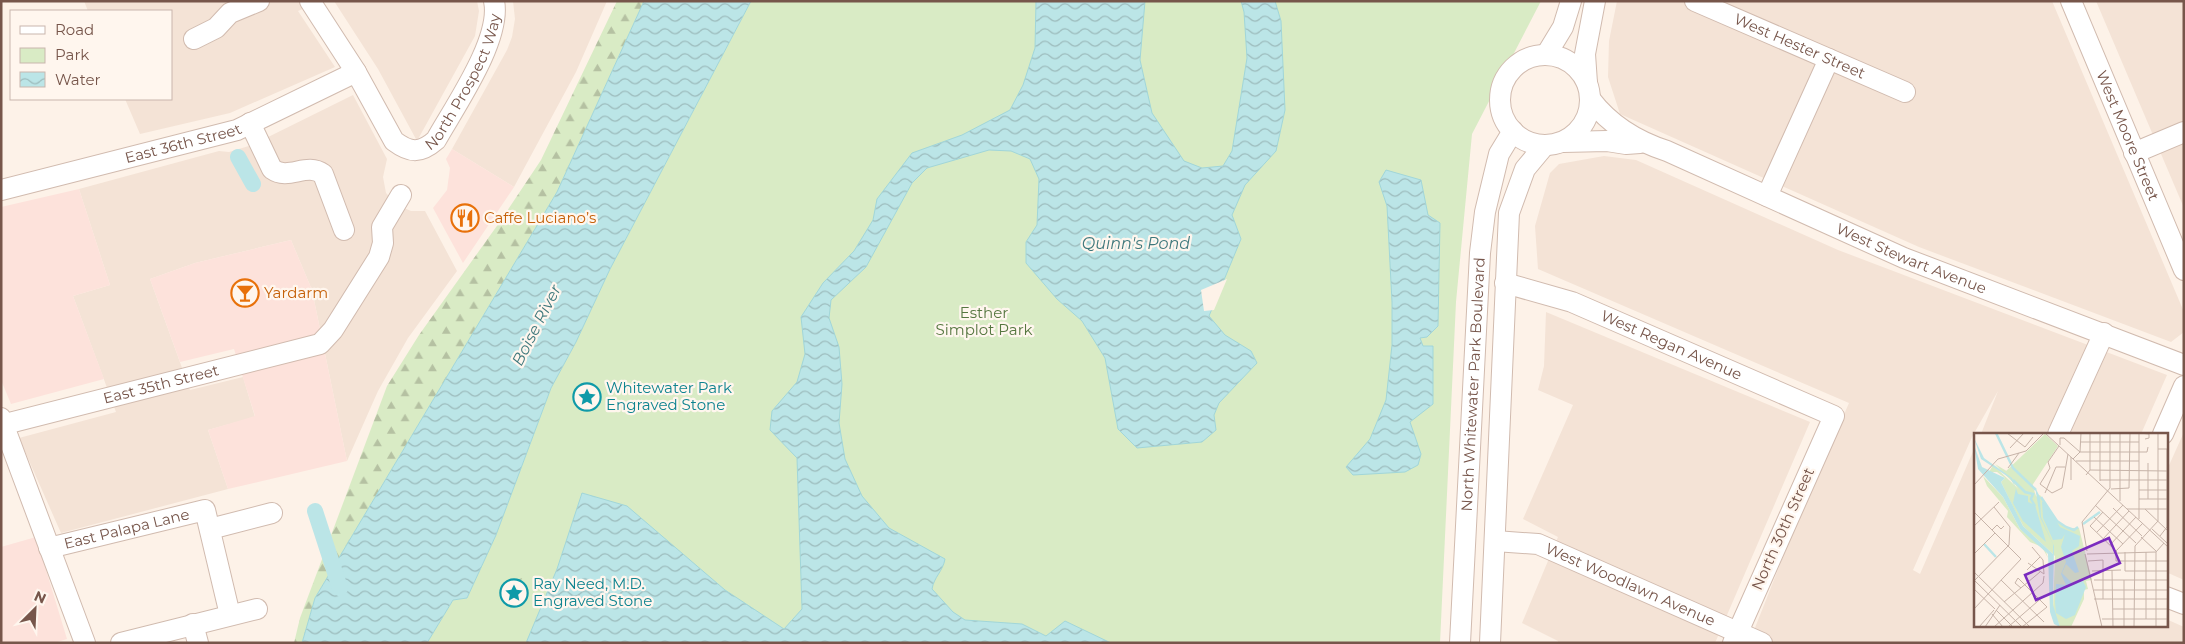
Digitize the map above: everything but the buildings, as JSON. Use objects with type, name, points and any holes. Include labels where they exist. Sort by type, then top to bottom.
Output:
[{"type":"street","points":[[194,39],[216,28],[230,13],[259,1]]},
{"type":"street","points":[[310,1],[356,72]]},
{"type":"street","name":"North Prospect Way","points":[[356,72],[394,140],[403,148],[414,150],[426,149],[436,140],[490,40],[496,14],[494,1]]},
{"type":"street","points":[[1546,55],[1563,27],[1571,1]]},
{"type":"street","points":[[1589,91],[1580,72],[1571,62],[1559,57],[1533,56],[1521,62],[1510,72],[1503,85],[1500,100],[1502,111],[1514,131],[1534,143],[1554,143],[1574,135],[1583,125],[1589,113],[1589,91],[1585,54],[1595,1]]},
{"type":"street","name":"West Hester Street","points":[[1695,1],[1905,92]]},
{"type":"street","name":"West Moore Street","points":[[2071,1],[2184,270]]},
{"type":"street","points":[[1767,196],[1829,59]]},
{"type":"street","name":"East 36th Street","points":[[1,190],[237,130],[356,72]]},
{"type":"street","name":"West Stewart Avenue","points":[[1589,91],[1615,126],[1643,143],[1667,151],[1904,258],[2181,361]]},
{"type":"street","points":[[250,124],[272,169],[278,173],[289,174],[316,169],[323,174],[344,230]]},
{"type":"street","name":"North Whitewater Park Boulevard","points":[[1460,643],[1480,253],[1485,212],[1499,154],[1514,131]]},
{"type":"street","points":[[2134,152],[2184,132]]},
{"type":"street","name":"West Stewart Avenue","points":[[1554,143],[1607,141],[1626,144],[1643,143]]},
{"type":"street","name":"North Whitewater Park Boulevard","points":[[1490,643],[1505,283],[1511,206],[1525,169],[1554,143]]},
{"type":"street","name":"East 35th Street","points":[[2,423],[320,344],[333,330],[379,257],[383,243],[382,227],[401,195]]},
{"type":"street","name":"West Regan Avenue","points":[[1505,283],[1572,302],[1834,416]]},
{"type":"street","points":[[2058,433],[2104,333]]},
{"type":"street","points":[[2163,433],[2184,386]]},
{"type":"street","name":"North 30th Street","points":[[1735,637],[1834,416]]},
{"type":"street","points":[[2,423],[84,643]]},
{"type":"street","name":"East Palapa Lane","points":[[50,548],[207,519],[272,513]]},
{"type":"street","points":[[207,519],[230,615]]},
{"type":"street","name":"West Woodlawn Avenue","points":[[1495,541],[1538,544],[1735,637],[1762,643]]},
{"type":"street","points":[[2168,598],[2184,604]]},
{"type":"street","points":[[121,643],[196,633],[230,615],[257,609]]},
{"type":"shaded area","points":[[84,1],[321,1],[298,11],[335,67],[230,113],[140,134],[125,100],[172,100],[172,10],[88,10]]},
{"type":"shaded area","points":[[334,1],[477,1],[479,11],[475,36],[417,141],[378,69]]},
{"type":"shaded area","points":[[513,1],[607,1],[576,72],[514,187],[452,149],[507,50],[512,37],[515,19]]},
{"type":"shaded area","points":[[1617,1],[2052,1],[2184,312],[2184,332],[2171,342],[1919,247],[1620,114],[1608,77],[1609,41]]},
{"type":"shaded area","points":[[2096,1],[2184,1],[2184,208]]},
{"type":"shaded area","points":[[353,95],[387,159],[383,177],[386,193],[397,205],[411,211],[425,211],[457,271],[408,338],[378,391],[347,461],[312,290],[291,240],[195,263],[150,279],[190,390],[243,377],[255,417],[208,430],[228,489],[61,533],[19,438],[116,412],[73,296],[110,285],[79,189],[219,151],[229,152],[252,145]]},
{"type":"shaded area","points":[[452,149],[514,187],[463,263],[433,208],[447,190],[450,168],[446,159]]},
{"type":"shaded area","points":[[1604,156],[1636,160],[1838,250],[2167,375],[2141,433],[1981,433],[1998,391],[1972,437],[1913,570],[1920,574],[1974,449],[1974,626],[2168,626],[2168,620],[2184,627],[2184,643],[1749,643],[1796,524],[1849,403],[1538,269],[1535,226],[1550,173],[1559,164]]},
{"type":"shaded area","points":[[79,189],[110,285],[73,296],[104,379],[11,404],[1,380],[1,207]]},
{"type":"shaded area","points":[[291,240],[312,290],[347,461],[228,489],[208,430],[255,416],[234,349],[180,362],[150,279],[195,263]]},
{"type":"shaded area","points":[[1546,312],[1810,422],[1715,643],[1558,643],[1558,641],[1522,623],[1558,537],[1523,519],[1573,405],[1538,390],[1544,366]]},
{"type":"shaded area","points":[[2184,432],[2184,580],[2168,573],[2168,468]]},
{"type":"shaded area","points":[[36,537],[67,639],[54,643],[1,643],[1,547]]},
{"type":"green space","points":[[617,1],[644,1],[557,192],[315,598],[302,643],[294,643],[300,618],[387,386],[419,335],[499,223],[541,160]]},
{"type":"green space","name":"Esther Simplot Park","points":[[751,1],[1541,1],[1472,134],[1456,302],[1440,643],[427,643],[453,600],[467,598],[496,535],[551,388],[576,342],[610,269]]},
{"type":"green space","points":[[517,577],[524,580],[527,587],[524,594],[517,597],[510,594],[507,587],[510,580]]},
{"type":"water","name":"Boise River","points":[[644,1],[751,1],[610,269],[576,342],[551,388],[496,535],[467,598],[453,600],[427,643],[302,643],[315,598],[557,192]]},
{"type":"water","name":"Quinn's Pond","points":[[1036,1],[1145,1],[1140,60],[1152,113],[1184,161],[1202,168],[1223,166],[1232,151],[1247,58],[1244,12],[1241,1],[1275,1],[1281,21],[1285,110],[1276,151],[1245,185],[1232,215],[1241,239],[1209,316],[1225,335],[1251,351],[1257,363],[1219,403],[1214,415],[1216,430],[1202,442],[1137,448],[1118,429],[1105,358],[1082,321],[1057,299],[1026,263],[1026,242],[1037,225],[1039,179],[1030,159],[1011,151],[989,150],[927,168],[912,183],[866,267],[831,300],[829,318],[839,347],[842,384],[839,423],[845,459],[862,496],[889,528],[945,559],[932,589],[953,612],[965,620],[1022,624],[1046,636],[1065,621],[1111,643],[526,643],[557,569],[582,493],[627,506],[725,590],[784,629],[802,609],[797,458],[770,430],[772,411],[797,382],[805,354],[801,317],[823,283],[854,251],[873,220],[877,199],[912,153],[962,135],[1010,110],[1023,85],[1035,48]]},
{"type":"water","points":[[1386,170],[1421,180],[1428,215],[1440,223],[1438,326],[1427,337],[1420,338],[1423,346],[1433,346],[1433,404],[1410,422],[1421,454],[1418,465],[1405,472],[1353,475],[1346,467],[1370,439],[1386,400],[1392,345],[1392,302],[1387,206],[1379,182]]},
{"type":"pier","points":[[1227,279],[1214,310],[1204,311],[1201,290]]},
{"type":"waterway","points":[[238,157],[253,184]]},
{"type":"waterway","points":[[315,511],[340,588]]},
{"type":"place","name":"Caffe Luciano’s","points":[[465,218]]},
{"type":"place","name":"Yardarm","points":[[245,293]]},
{"type":"place","name":"Whitewater Park Engraved Stone","points":[[587,397]]},
{"type":"place","name":"Ray Need, M.D. Engraved Stone","points":[[514,593]]}]
